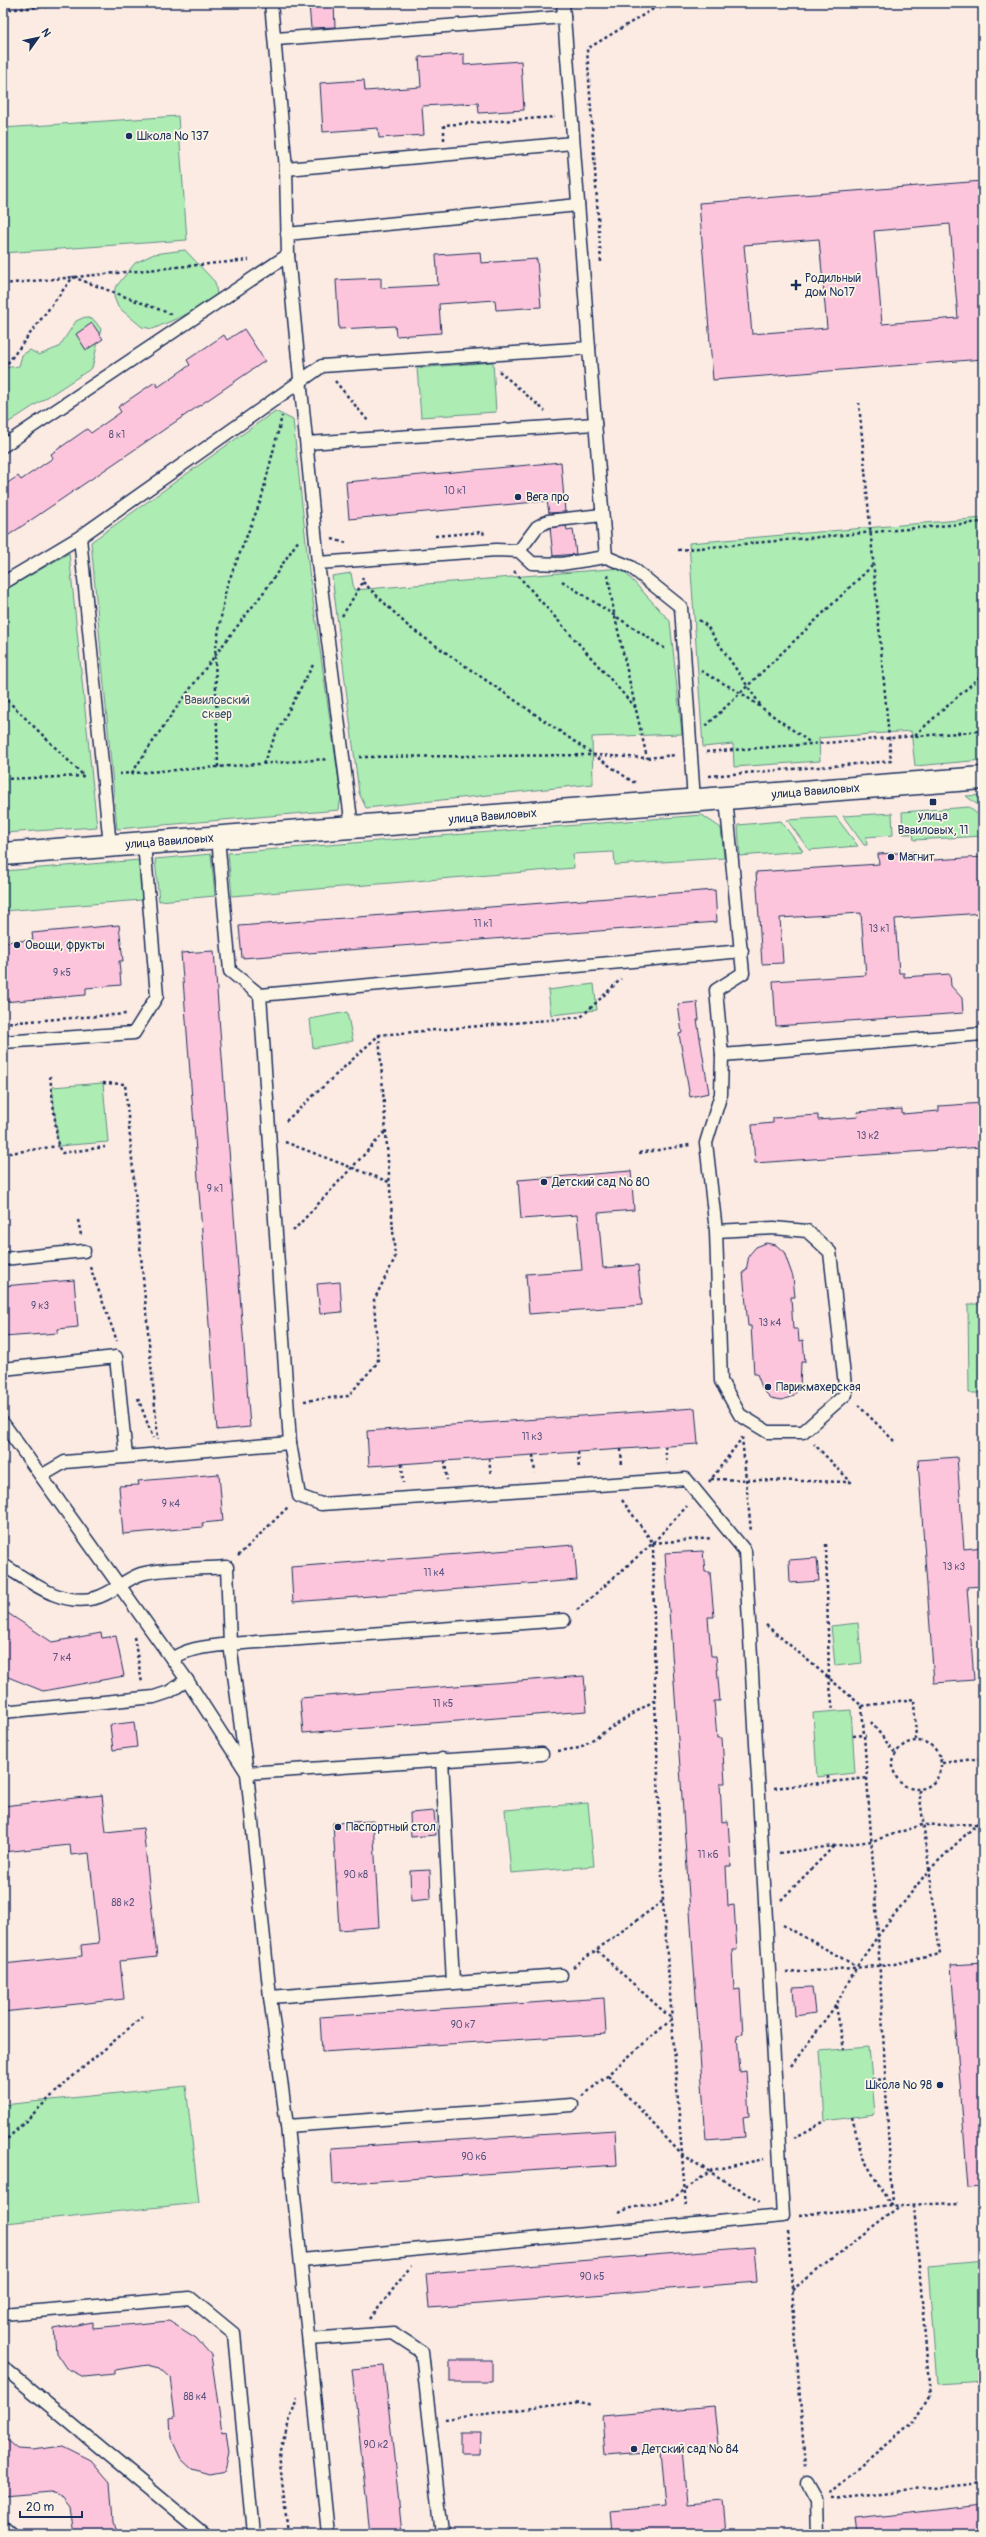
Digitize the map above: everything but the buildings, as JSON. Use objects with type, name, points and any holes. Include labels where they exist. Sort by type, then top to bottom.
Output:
[{"type":"street","name":"улица Вавиловых","points":[[3,854],[983,778]]},
{"type":"lane","points":[[271,3],[276,39],[286,169],[288,255],[318,563],[352,827]]},
{"type":"lane","points":[[563,3],[606,557]]},
{"type":"lane","points":[[276,39],[564,16]]},
{"type":"lane","points":[[286,169],[573,142]]},
{"type":"lane","points":[[287,234],[578,205]]},
{"type":"lane","points":[[3,446],[288,255]]},
{"type":"lane","points":[[3,583],[80,537],[301,378],[322,366],[589,348]]},
{"type":"lane","points":[[307,443],[595,424]]},
{"type":"lane","points":[[519,551],[537,527],[548,521],[602,515]]},
{"type":"lane","points":[[80,537],[110,846]]},
{"type":"lane","points":[[318,563],[496,550],[519,551],[532,563],[561,564],[606,557],[631,567],[681,607],[694,801]]},
{"type":"lane","points":[[716,1231],[774,1228],[807,1231],[830,1252],[846,1394],[803,1432],[768,1432],[740,1415],[721,1381],[716,1231],[706,1143],[721,1094],[722,1055],[716,990],[743,973],[726,799]]},
{"type":"lane","points":[[218,838],[230,971],[260,996],[742,951]]},
{"type":"lane","points":[[3,1042],[134,1034],[157,996],[144,843]]},
{"type":"lane","points":[[260,996],[290,1443],[299,1496],[321,1504],[686,1479],[745,1551],[783,2216],[301,2260]]},
{"type":"lane","points":[[722,1055],[983,1034]]},
{"type":"lane","points":[[3,1258],[84,1250]]},
{"type":"lane","points":[[3,1369],[116,1357],[126,1456]]},
{"type":"lane","points":[[3,1423],[187,1680],[247,1773]]},
{"type":"lane","points":[[41,1476],[65,1462],[290,1443]]},
{"type":"lane","points":[[3,1565],[53,1595],[74,1599],[96,1598],[143,1573],[227,1567],[230,1644],[247,1773],[270,1997],[287,2126],[328,2534]]},
{"type":"lane","points":[[172,1659],[181,1652],[192,1649],[230,1644],[564,1620]]},
{"type":"lane","points":[[3,1712],[145,1697],[170,1692],[187,1680]]},
{"type":"lane","points":[[247,1773],[442,1759],[542,1754]]},
{"type":"lane","points":[[442,1759],[454,1983]]},
{"type":"lane","points":[[270,1997],[562,1976]]},
{"type":"lane","points":[[287,2126],[572,2105]]},
{"type":"lane","points":[[3,2314],[190,2298],[234,2334],[253,2534]]},
{"type":"lane","points":[[309,2339],[393,2333],[422,2352],[442,2534]]},
{"type":"lane","points":[[3,2367],[204,2534]]},
{"type":"lane","points":[[806,2483],[816,2499],[817,2534]]},
{"type":"lane","points":[[3,2527],[11,2534]]},
{"type":"path","points":[[3,10],[84,3]]},
{"type":"path","points":[[601,267],[587,49],[663,3]]},
{"type":"path","points":[[443,154],[444,125],[571,115]]},
{"type":"path","points":[[3,284],[254,259],[266,270]]},
{"type":"path","points":[[73,277],[190,322]]},
{"type":"path","points":[[4,368],[73,277]]},
{"type":"path","points":[[480,355],[563,426]]},
{"type":"path","points":[[322,366],[383,438]]},
{"type":"path","points":[[218,767],[215,653],[226,588],[261,500],[288,388]]},
{"type":"path","points":[[692,777],[891,761],[859,403]]},
{"type":"path","points":[[132,774],[167,719],[215,653],[264,591],[314,520]]},
{"type":"path","points":[[678,550],[983,522]]},
{"type":"path","points":[[430,536],[483,532],[496,550],[636,708]]},
{"type":"path","points":[[328,536],[336,541],[354,542]]},
{"type":"path","points":[[606,557],[614,613],[647,758]]},
{"type":"path","points":[[690,741],[873,565]]},
{"type":"path","points":[[363,582],[409,627],[633,782],[640,781]]},
{"type":"path","points":[[681,607],[707,626],[763,708]]},
{"type":"path","points":[[914,735],[983,674]]},
{"type":"path","points":[[3,696],[85,776]]},
{"type":"path","points":[[3,779],[104,776],[342,757],[594,755],[647,758],[888,737],[983,731]]},
{"type":"path","points":[[389,1182],[270,1136],[379,1035],[581,1017],[640,960]]},
{"type":"path","points":[[3,1023],[127,1014],[132,1011]]},
{"type":"path","points":[[287,1403],[348,1396],[378,1362],[374,1300],[394,1258],[379,1035]]},
{"type":"path","points":[[50,1076],[58,1146],[62,1152],[106,1147]]},
{"type":"path","points":[[103,1083],[126,1084],[159,1454]]},
{"type":"path","points":[[277,1248],[386,1132]]},
{"type":"path","points":[[639,1153],[706,1143]]},
{"type":"path","points":[[3,1154],[58,1146]]},
{"type":"path","points":[[78,1220],[84,1250],[119,1345]]},
{"type":"path","points":[[846,1394],[894,1441]]},
{"type":"path","points":[[137,1396],[159,1454]]},
{"type":"path","points":[[740,1415],[752,1534]]},
{"type":"path","points":[[686,1479],[851,1482],[803,1432]]},
{"type":"path","points":[[564,1620],[653,1544],[712,1479],[742,1438]]},
{"type":"path","points":[[610,1484],[653,1544],[655,1700],[663,1901],[688,2225]]},
{"type":"path","points":[[227,1567],[299,1496]]},
{"type":"path","points":[[653,1544],[733,1536]]},
{"type":"path","points":[[826,1544],[829,1678],[833,1711]]},
{"type":"path","points":[[748,1610],[862,1706],[866,1735],[892,2206]]},
{"type":"path","points":[[134,1636],[145,1697]]},
{"type":"path","points":[[862,1706],[914,1699],[916,1740]]},
{"type":"path","points":[[542,1754],[579,1748],[655,1700]]},
{"type":"path","points":[[871,1722],[895,1753]]},
{"type":"path","points":[[853,1736],[866,1735]]},
{"type":"path","points":[[916,1740],[929,1743],[938,1751],[942,1763],[940,1776],[931,1786],[919,1790],[906,1787],[897,1778],[892,1766],[895,1753],[904,1744],[916,1740]]},
{"type":"path","points":[[942,1763],[983,1758]]},
{"type":"path","points":[[828,1776],[828,1782]]},
{"type":"path","points":[[758,1789],[868,1778]]},
{"type":"path","points":[[769,1975],[857,1966],[890,1965],[940,1954],[922,1825],[919,1790]]},
{"type":"path","points":[[774,2071],[792,2066],[836,2005],[857,1966],[928,1871],[983,1818]]},
{"type":"path","points":[[762,1854],[872,1841],[922,1825],[983,1824]]},
{"type":"path","points":[[834,1846],[766,1915],[857,1966]]},
{"type":"path","points":[[562,1976],[663,1901]]},
{"type":"path","points":[[596,1950],[672,2019]]},
{"type":"path","points":[[836,2005],[844,2049]]},
{"type":"path","points":[[3,2143],[64,2084],[142,2017]]},
{"type":"path","points":[[572,2105],[672,2019]]},
{"type":"path","points":[[608,2075],[682,2154],[712,2170],[783,2216],[788,2228],[806,2483]]},
{"type":"path","points":[[872,2079],[884,2080]]},
{"type":"path","points":[[852,2117],[862,2156],[892,2206]]},
{"type":"path","points":[[614,2216],[627,2209],[672,2199],[712,2170],[779,2151],[825,2121]]},
{"type":"path","points":[[783,2216],[903,2205],[914,2206],[959,2202]]},
{"type":"path","points":[[792,2290],[903,2205]]},
{"type":"path","points":[[914,2206],[930,2396],[914,2423],[824,2498],[983,2483]]},
{"type":"path","points":[[357,2335],[424,2249]]},
{"type":"path","points":[[288,2534],[279,2453],[298,2396]]},
{"type":"path","points":[[430,2421],[580,2402],[593,2405]]},
{"type":"green space","points":[[178,116],[187,240],[3,253],[3,128]]},
{"type":"green space","points":[[185,250],[215,282],[217,294],[212,303],[153,329],[142,327],[118,307],[114,297],[115,288],[135,263],[154,254]]},
{"type":"green space","points":[[85,317],[94,320],[101,329],[92,368],[3,426],[3,368],[19,366],[22,355],[30,350],[39,355],[59,347],[76,321]]},
{"type":"green space","points":[[493,362],[496,412],[421,417],[417,368]]},
{"type":"green space","name":"Вавиловский сквер","points":[[275,411],[293,420],[310,580],[341,796],[339,810],[117,829],[91,542]]},
{"type":"green space","points":[[983,518],[983,760],[915,766],[911,731],[819,738],[820,761],[734,767],[733,744],[703,747],[689,543]]},
{"type":"green space","points":[[69,553],[97,827],[3,833],[3,591]]},
{"type":"green space","points":[[621,568],[670,621],[682,734],[592,737],[593,784],[366,808],[359,793],[332,576],[351,573],[354,590]]},
{"type":"green space","points":[[983,795],[983,809],[966,796]]},
{"type":"green space","points":[[969,807],[983,819],[983,836],[914,840],[913,834],[903,834],[902,812]]},
{"type":"green space","points":[[892,813],[893,835],[866,837],[867,845],[864,845],[843,816]]},
{"type":"green space","points":[[702,815],[721,828],[724,858],[615,865],[614,852],[573,854],[574,868],[232,896],[228,853]]},
{"type":"green space","points":[[836,817],[858,846],[809,850],[787,820]]},
{"type":"green space","points":[[781,821],[803,851],[740,856],[738,825]]},
{"type":"green space","points":[[211,854],[215,896],[159,901],[155,859]]},
{"type":"green space","points":[[140,860],[142,900],[3,911],[3,871]]},
{"type":"green space","points":[[594,984],[597,1010],[551,1015],[548,990]]},
{"type":"green space","points":[[347,1012],[353,1041],[313,1048],[310,1019]]},
{"type":"green space","points":[[103,1083],[108,1142],[58,1146],[52,1087]]},
{"type":"green space","points":[[968,1304],[983,1304],[983,1393],[969,1393]]},
{"type":"green space","points":[[858,1623],[862,1663],[835,1666],[831,1626]]},
{"type":"green space","points":[[851,1710],[855,1773],[817,1777],[813,1713]]},
{"type":"green space","points":[[588,1803],[594,1866],[511,1873],[505,1810]]},
{"type":"green space","points":[[869,2047],[875,2114],[825,2121],[820,2051]]},
{"type":"green space","points":[[186,2086],[199,2203],[6,2223],[3,2192],[3,2105]]},
{"type":"green space","points":[[983,2261],[983,2381],[937,2384],[928,2266]]},
{"type":"place","name":"Школа № 137","points":[[129,136]]},
{"type":"place","name":"Родильный дом №17","points":[[796,285]]},
{"type":"place","name":"Вега про","points":[[518,497]]},
{"type":"place","name":"улица Вавиловых, 11","points":[[933,802]]},
{"type":"place","name":"Магнит","points":[[891,857]]},
{"type":"place","name":"Овощи, фрукты","points":[[17,945]]},
{"type":"place","name":"Детский сад № 80","points":[[544,1182]]},
{"type":"place","name":"Парикмахерская","points":[[768,1387]]},
{"type":"place","name":"Паспортный стол","points":[[338,1827]]},
{"type":"place","name":"Школа № 98","points":[[940,2085]]},
{"type":"place","name":"Детский сад № 84","points":[[634,2449]]}]
